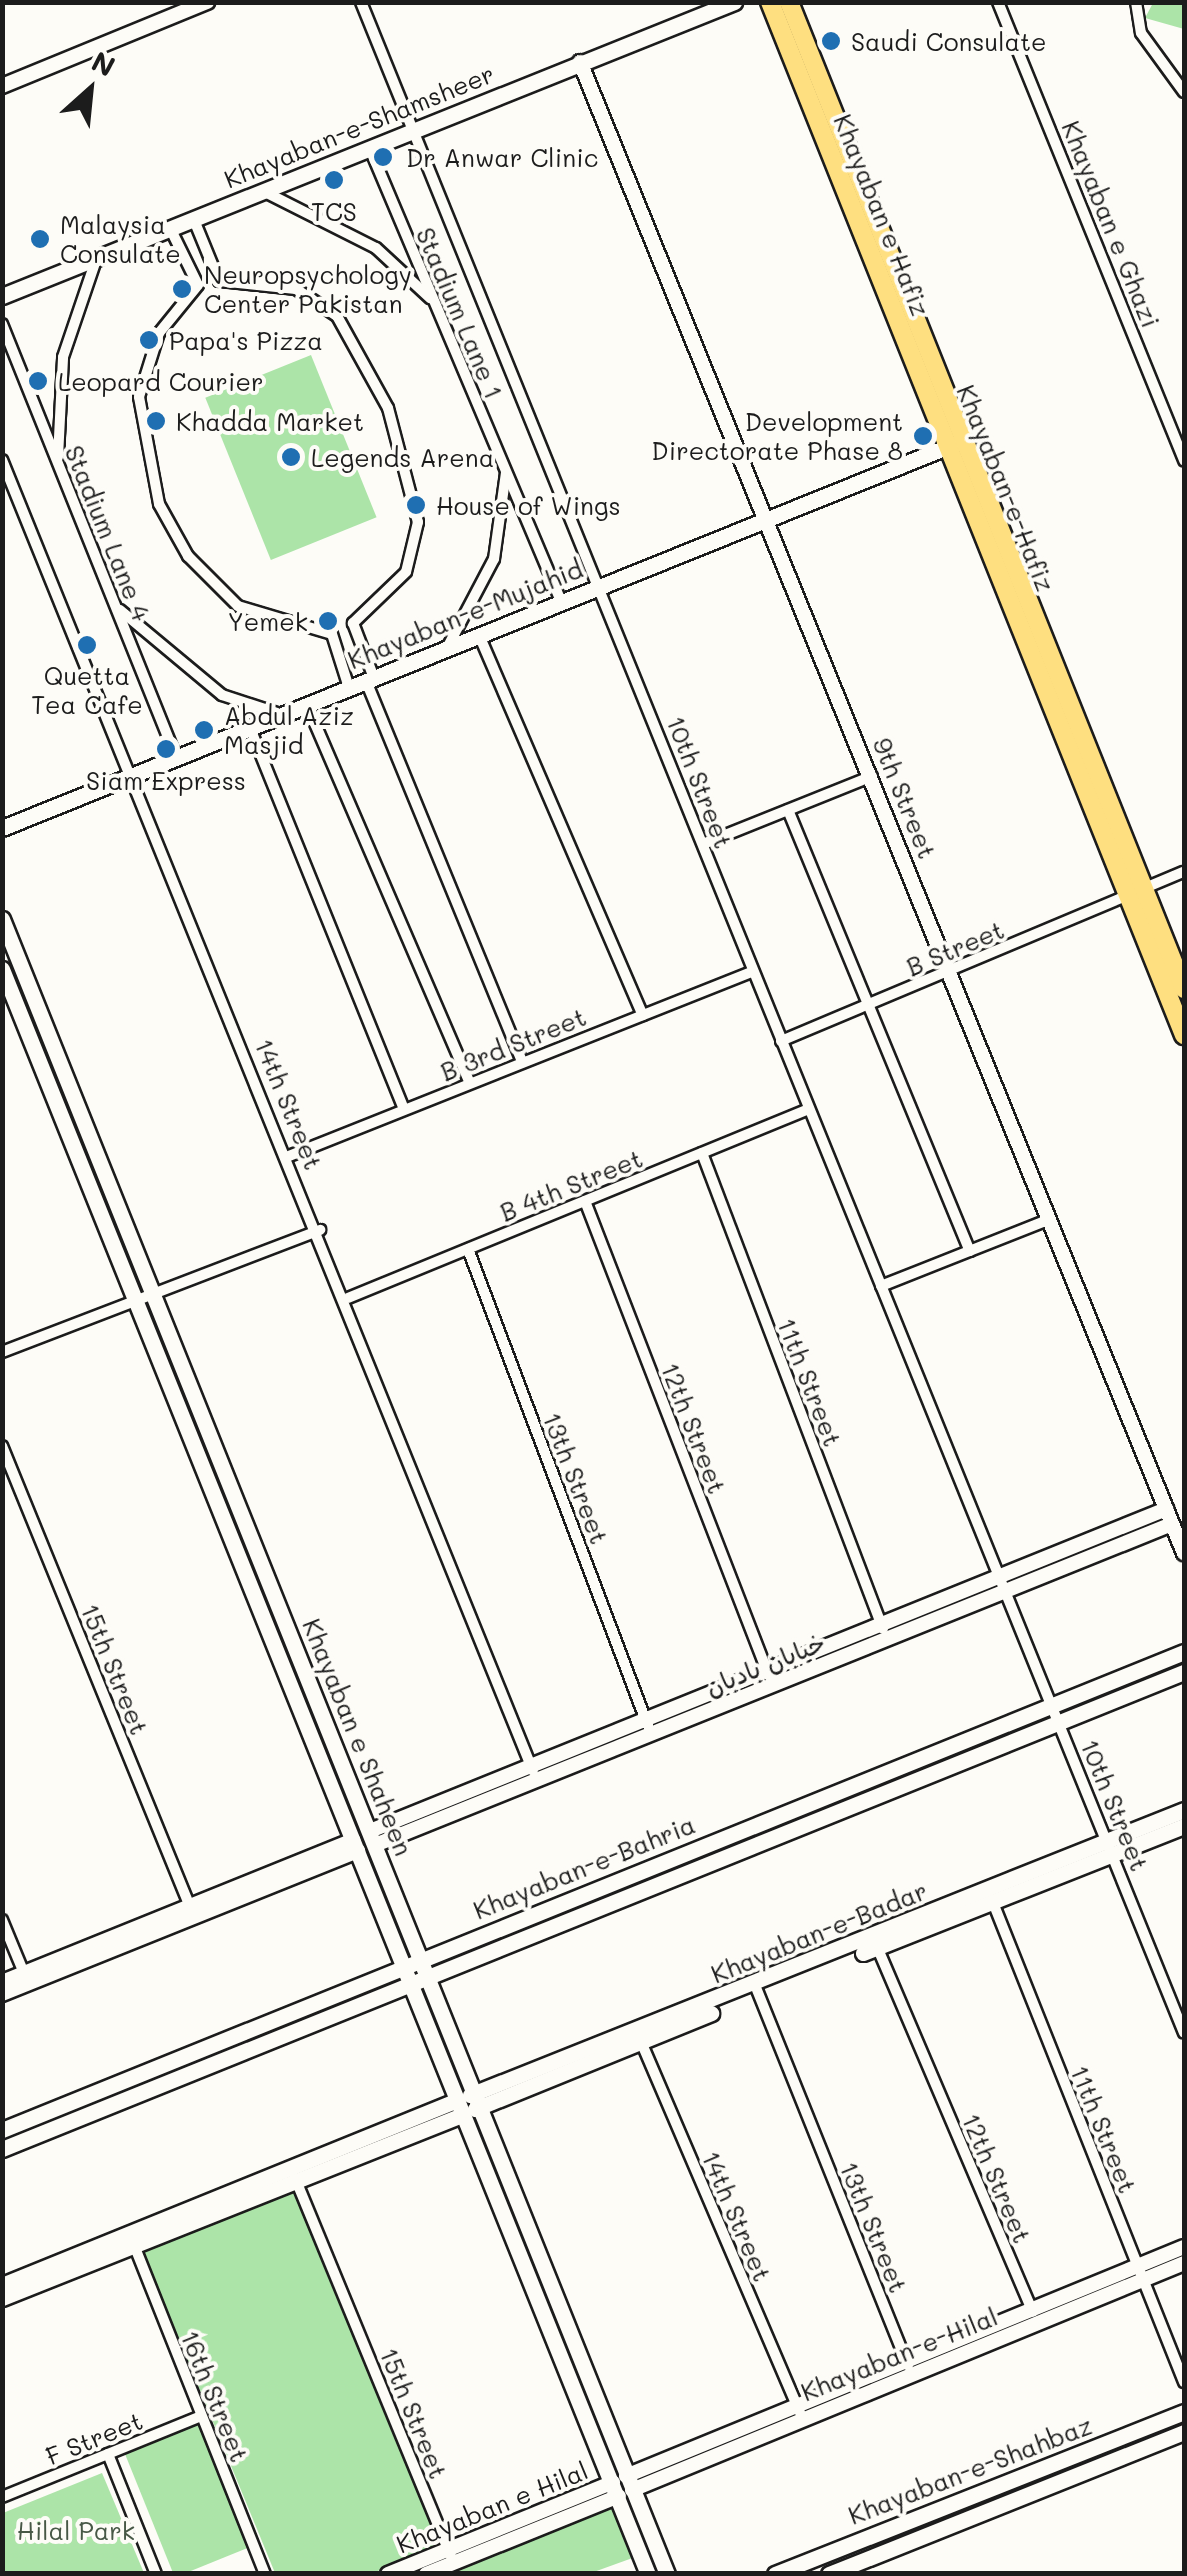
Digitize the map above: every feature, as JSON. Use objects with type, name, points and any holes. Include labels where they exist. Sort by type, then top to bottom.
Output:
[{"type":"main road","name":"Khayaban-e-Shamsheer","points":[[2,296],[734,2]]},
{"type":"main road","name":"Khayaban e Hafiz","points":[[770,2],[953,444]]},
{"type":"main road","name":"Khayaban-e-Hafiz","points":[[788,2],[953,444],[1136,892],[1184,1035]]},
{"type":"main road","name":"Khayaban-e-Mujahid","points":[[2,828],[953,444]]},
{"type":"main road","name":"Khayaban-e-Hafiz","points":[[1136,892],[1184,989]]},
{"type":"main road","name":"Khayaban e Shaheen","points":[[2,919],[420,1960],[465,2105]]},
{"type":"main road","name":"Khayaban e Shaheen","points":[[2,969],[410,1986],[465,2105],[622,2486],[667,2574]]},
{"type":"main road","name":"Khayaban-e-Bahria","points":[[2,2149],[427,1980],[1057,1713],[1184,1652]]},
{"type":"main road","name":"Khayaban-e-Bahria","points":[[2,2130],[402,1966],[1057,1713],[1184,1672]]},
{"type":"main road","name":"Khayaban-e-Badar","points":[[1111,1848],[1184,1810]]},
{"type":"main road","name":"Khayaban-e-Badar","points":[[2,2298],[132,2239],[465,2105],[1111,1848],[1184,1826]]},
{"type":"main road","name":"Khayaban-e-Badar","points":[[2,2285],[132,2239]]},
{"type":"main road","name":"Khayaban-e-Shahbaz","points":[[774,2574],[1184,2412]]},
{"type":"main road","name":"Khayaban-e-Shahbaz","points":[[833,2573],[1184,2432]]},
{"type":"main road","name":"Khayaban e Shaheen","points":[[622,2486],[648,2574]]},
{"type":"street","points":[[2,86],[206,2]]},
{"type":"street","name":"10th Street","points":[[362,2],[604,585],[752,972],[1057,1713],[1184,2033]]},
{"type":"street","name":"Khayaban e Ghazi","points":[[998,2],[1184,461]]},
{"type":"street","points":[[1136,2],[1141,33],[1184,92]]},
{"type":"street","name":"9th Street","points":[[580,62],[770,518],[1184,1553]]},
{"type":"street","name":"Stadium Lane 1","points":[[370,149],[561,602]]},
{"type":"street","points":[[262,191],[367,242],[434,302]]},
{"type":"street","points":[[194,220],[221,282],[296,289],[337,316],[388,408],[418,522],[406,572],[353,623],[370,679],[522,1061]]},
{"type":"street","points":[[172,230],[198,285],[158,334],[139,397],[159,504],[188,556],[238,606],[327,631],[338,648],[348,688]]},
{"type":"street","points":[[182,254],[204,246]]},
{"type":"street","points":[[58,462],[63,357],[96,259]]},
{"type":"street","name":"Stadium Lane 4","points":[[2,324],[176,757]]},
{"type":"street","name":"14th Street","points":[[2,460],[348,1298],[534,1774]]},
{"type":"street","points":[[446,649],[494,560],[506,474]]},
{"type":"street","points":[[114,601],[141,635],[222,695],[268,716],[303,706],[470,1082]]},
{"type":"street","points":[[479,635],[643,1014]]},
{"type":"street","points":[[338,648],[358,642]]},
{"type":"street","points":[[250,728],[404,1108]]},
{"type":"street","points":[[702,844],[872,776]]},
{"type":"street","points":[[788,810],[970,1250]]},
{"type":"street","name":"B Street","points":[[781,1041],[1184,872]]},
{"type":"street","name":"B 3rd Street","points":[[289,1156],[752,972]]},
{"type":"street","name":"B 4th Street","points":[[348,1298],[810,1109]]},
{"type":"street","name":"11th Street","points":[[702,1153],[889,1639]]},
{"type":"street","name":"12th Street","points":[[585,1202],[772,1685]]},
{"type":"street","points":[[881,1286],[1048,1220]]},
{"type":"street","points":[[2,1352],[320,1230]]},
{"type":"street","name":"13th Street","points":[[468,1249],[648,1727]]},
{"type":"street","name":"15th Street","points":[[2,1446],[192,1911]]},
{"type":"street","name":"خیابان بادبان","points":[[648,1727],[772,1685],[889,1639],[1003,1585],[1169,1517]]},
{"type":"street","name":"خیابان بادبان","points":[[372,1838],[648,1727],[766,1670],[881,1625],[1003,1585]]},
{"type":"street","points":[[2,1994],[26,1978],[356,1846]]},
{"type":"street","name":"11th Street","points":[[990,1896],[1184,2382]]},
{"type":"street","points":[[2,1920],[26,1978]]},
{"type":"street","name":"12th Street","points":[[876,1943],[1034,2316]]},
{"type":"street","points":[[2,1982],[26,1978]]},
{"type":"street","name":"13th Street","points":[[757,1989],[909,2367]]},
{"type":"street","name":"14th Street","points":[[639,2036],[799,2411]]},
{"type":"street","name":"15th Street","points":[[293,2174],[451,2556]]},
{"type":"street","name":"16th Street","points":[[132,2239],[265,2574]]},
{"type":"street","points":[[1140,2273],[1184,2248]]},
{"type":"street","name":"Khayaban-e-Hilal","points":[[622,2486],[1140,2273],[1184,2263]]},
{"type":"street","name":"F Street","points":[[2,2498],[201,2416]]},
{"type":"street","points":[[108,2454],[156,2574]]},
{"type":"street","points":[[426,2574],[451,2556],[622,2486]]},
{"type":"street","name":"Khayaban e Hilal","points":[[388,2574],[451,2556]]},
{"type":"green space","points":[[1153,3],[1184,3],[1184,29],[1145,18]]},
{"type":"green space","name":"Legends Arena","points":[[311,355],[377,517],[271,560],[205,398]]},
{"type":"green space","points":[[294,2186],[444,2547],[372,2573],[275,2573],[142,2249]]},
{"type":"green space","points":[[199,2421],[250,2547],[183,2574],[173,2574],[124,2451]]},
{"type":"green space","name":"Hilal Park","points":[[102,2473],[144,2573],[3,2573],[3,2513]]},
{"type":"green space","points":[[618,2501],[638,2556],[591,2573],[443,2574]]},
{"type":"place","name":"Saudi Consulate","points":[[831,41]]},
{"type":"place","name":"Dr Anwar Clinic","points":[[383,157]]},
{"type":"place","name":"TCS","points":[[334,180]]},
{"type":"place","name":"Malaysia Consulate","points":[[40,239]]},
{"type":"place","name":"Neuropsychology Center Pakistan","points":[[182,289]]},
{"type":"place","name":"Papa's Pizza","points":[[149,340]]},
{"type":"place","name":"Leopard Courier","points":[[38,381]]},
{"type":"place","name":"Khadda Market","points":[[156,421]]},
{"type":"place","name":"Development Directorate Phase 8","points":[[923,436]]},
{"type":"place","name":"Legends Arena","points":[[291,457]]},
{"type":"place","name":"House of Wings","points":[[416,505]]},
{"type":"place","name":"Yemek","points":[[328,621]]},
{"type":"place","name":"Quetta Tea Cafe","points":[[87,645]]},
{"type":"place","name":"Abdul Aziz Masjid","points":[[204,730]]},
{"type":"place","name":"Siam Express","points":[[166,749]]}]
